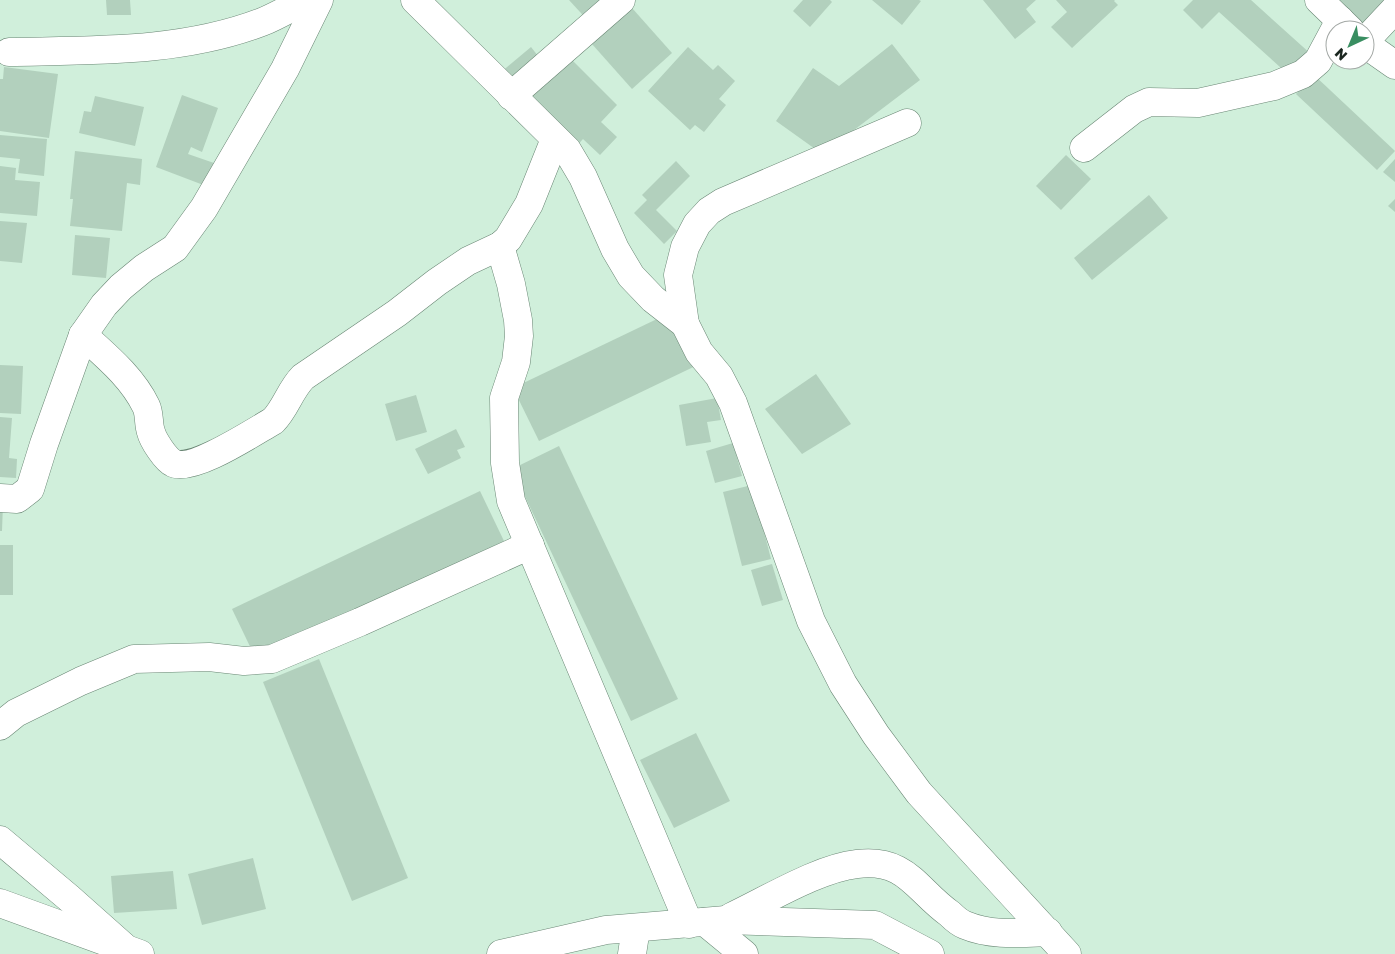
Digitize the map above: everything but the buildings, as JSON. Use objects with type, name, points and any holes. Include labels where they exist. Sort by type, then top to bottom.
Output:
[{"type":"street","points":[[8,52],[143,48],[188,42],[220,36],[263,22],[306,0]]},
{"type":"street","points":[[0,498],[17,498],[24,495],[30,489],[83,334],[104,305],[121,287],[144,268],[175,248],[204,208],[285,69],[319,0]]},
{"type":"street","points":[[415,0],[567,150],[583,177],[615,249],[631,276],[653,299],[685,324]]},
{"type":"street","points":[[512,96],[621,0]]},
{"type":"street","points":[[1319,0],[1340,20]]},
{"type":"street","points":[[1375,31],[1395,9]]},
{"type":"street","points":[[1375,50],[1395,65]]},
{"type":"street","points":[[1084,148],[1134,108],[1149,102],[1198,103],[1274,86],[1303,74],[1318,61],[1325,52]]},
{"type":"street","points":[[907,123],[722,202],[709,211],[697,224],[685,247],[678,275],[685,324],[700,352],[719,376],[733,403],[811,621],[843,684],[876,735],[920,793],[1067,954]]},
{"type":"street","points":[[83,334],[121,370],[140,396],[148,408],[151,432],[165,455],[173,463],[185,465],[200,461],[273,421],[282,412],[295,386],[303,377],[397,313],[468,261],[500,246],[508,238],[529,204],[555,139]]},
{"type":"street","points":[[500,246],[511,284],[519,336],[516,362],[504,398],[504,463],[511,501],[707,922],[744,954]]},
{"type":"street","points":[[0,726],[24,709],[81,681],[134,659],[209,657],[244,661],[272,659],[360,622],[530,545]]},
{"type":"street","points":[[0,840],[132,950]]},
{"type":"street","points":[[707,922],[823,873],[857,864],[879,864],[898,869],[917,882],[943,909],[964,925],[997,934],[1048,932]]},
{"type":"street","points":[[0,903],[132,950]]},
{"type":"street","points":[[501,954],[606,930],[707,922],[875,925],[930,954]]},
{"type":"street","points":[[632,954],[636,928]]}]
